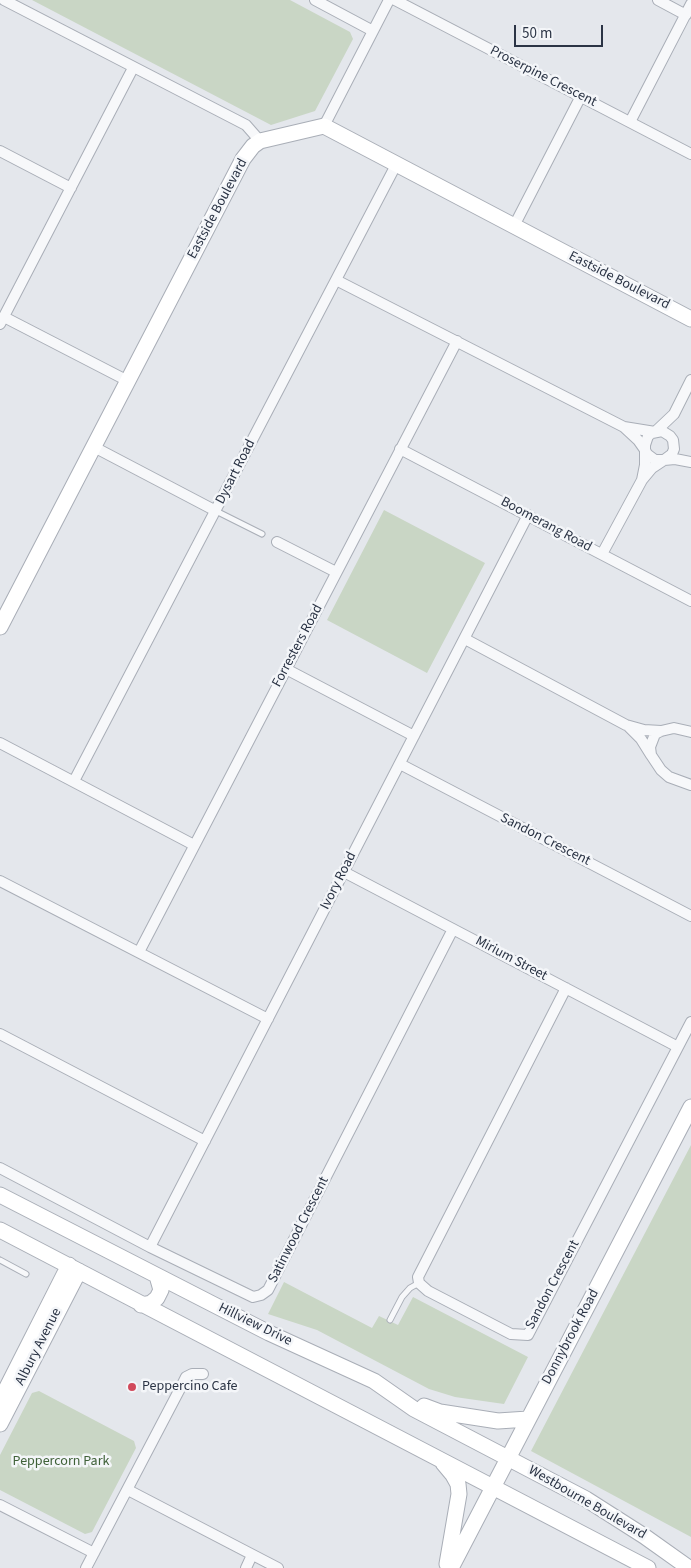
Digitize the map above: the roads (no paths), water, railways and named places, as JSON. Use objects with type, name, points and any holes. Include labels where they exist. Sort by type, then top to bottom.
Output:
[{"type":"street","points":[[4,0],[246,126],[260,140],[324,126],[389,0]]},
{"type":"street","points":[[315,0],[373,31]]},
{"type":"street","name":"Proserpine Crescent","points":[[396,0],[691,154]]},
{"type":"street","points":[[658,0],[686,14]]},
{"type":"street","points":[[630,122],[691,4]]},
{"type":"street","points":[[128,381],[2,320],[133,68]]},
{"type":"street","points":[[514,226],[581,96]]},
{"type":"street","name":"Eastside Boulevard","points":[[324,126],[691,319]]},
{"type":"street","name":"Eastside Boulevard","points":[[0,627],[243,159],[260,140]]},
{"type":"street","points":[[0,151],[71,188]]},
{"type":"street","name":"Dysart Road","points":[[74,781],[397,163]]},
{"type":"street","points":[[336,280],[624,427],[666,433],[679,450],[691,461]]},
{"type":"street","name":"Forresters Road","points":[[139,952],[456,341]]},
{"type":"street","points":[[642,480],[646,440],[648,436],[674,414],[691,380]]},
{"type":"street","points":[[602,554],[642,480],[652,468],[672,454],[674,449],[674,414]]},
{"type":"street","points":[[624,427],[651,458],[655,460],[675,459],[691,461]]},
{"type":"street","points":[[94,447],[216,511]]},
{"type":"street","name":"Boomerang Road","points":[[400,449],[691,601]]},
{"type":"street","name":"Ivory Road","points":[[150,1247],[528,516]]},
{"type":"street","points":[[277,542],[336,572]]},
{"type":"street","points":[[465,638],[626,725],[644,730],[661,731]]},
{"type":"street","points":[[286,669],[414,736]]},
{"type":"street","points":[[626,725],[641,739],[661,770],[669,777],[691,785]]},
{"type":"street","points":[[651,755],[652,740],[655,734],[674,728],[691,732]]},
{"type":"street","points":[[0,743],[194,844]]},
{"type":"street","name":"Sandon Crescent","points":[[400,764],[691,916]]},
{"type":"street","name":"Mirium Street","points":[[344,872],[678,1047]]},
{"type":"street","points":[[0,881],[268,1019]]},
{"type":"street","name":"Satinwood Crescent","points":[[0,1168],[150,1247],[253,1297],[261,1295],[268,1290],[453,929]]},
{"type":"street","points":[[419,1284],[418,1277],[566,988]]},
{"type":"street","name":"Sandon Crescent","points":[[419,1284],[511,1334],[528,1335],[691,1022]]},
{"type":"street","points":[[0,1034],[205,1141]]},
{"type":"street","name":"Donnybrook Road","points":[[451,1568],[691,1107]]},
{"type":"street","name":"Hillview Drive","points":[[0,1195],[269,1333],[374,1381],[414,1409],[508,1458]]},
{"type":"street","points":[[0,1230],[493,1487]]},
{"type":"street","name":"Albury Avenue","points":[[0,1401],[74,1268]]},
{"type":"street","name":"Albury Avenue","points":[[1,1421],[74,1268]]},
{"type":"street","points":[[141,1304],[151,1303],[157,1298],[161,1290],[157,1276]]},
{"type":"street","points":[[86,1568],[186,1377],[192,1374],[202,1374]]},
{"type":"street","points":[[374,1381],[417,1404],[440,1412],[498,1421],[528,1419]]},
{"type":"street","points":[[439,1458],[453,1475],[458,1484],[459,1494],[447,1568]]},
{"type":"street","name":"Westbourne Boulevard","points":[[508,1458],[586,1499],[644,1536],[689,1568]]},
{"type":"street","name":"Westbourne Boulevard","points":[[493,1487],[648,1568]]},
{"type":"street","points":[[128,1490],[278,1568]]},
{"type":"street","points":[[0,1505],[94,1553]]},
{"type":"street","points":[[246,1568],[252,1555]]},
{"type":"lane","points":[[216,511],[262,534]]},
{"type":"lane","points":[[0,1260],[26,1274]]},
{"type":"lane","points":[[390,1320],[402,1297],[410,1288],[419,1284]]},
{"type":"place","name":"Peppercino Cafe","points":[[132,1387]]},
{"type":"park label","name":"Peppercorn Park","points":[[61,1462]]}]
